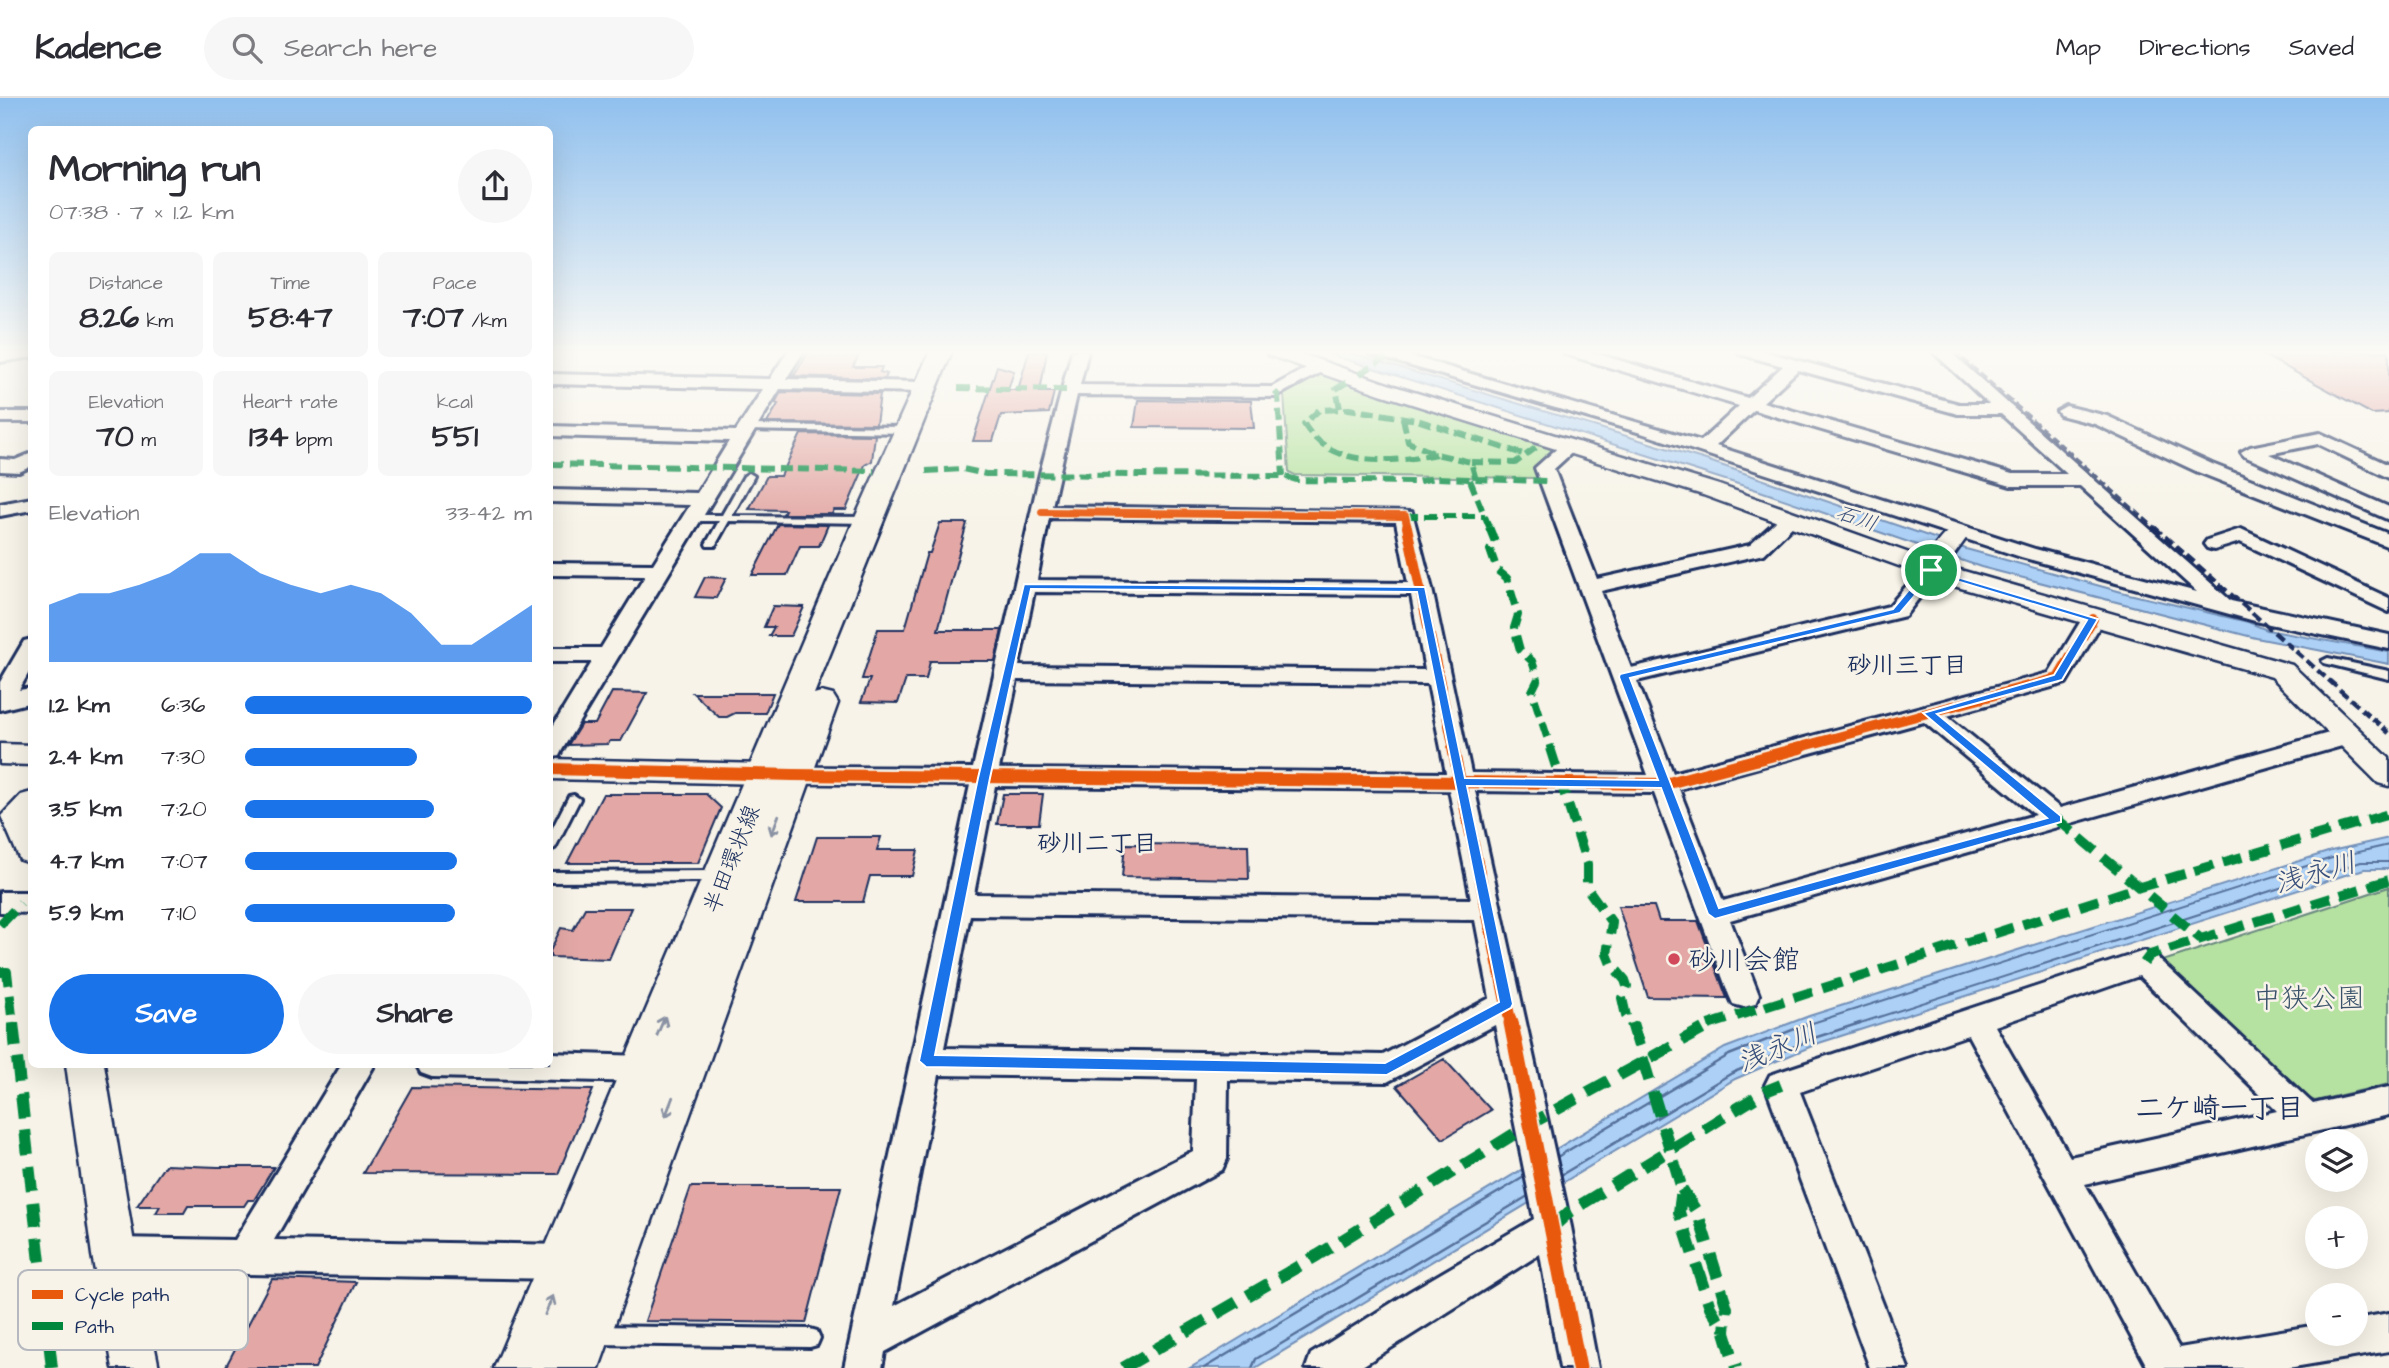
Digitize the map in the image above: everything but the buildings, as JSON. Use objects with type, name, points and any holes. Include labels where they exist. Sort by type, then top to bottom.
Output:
[{"type":"main road","name":"半田環状線","points":[[577,1351],[868,520],[915,410]]},
{"type":"main road","name":"半田環状線","points":[[522,1368],[724,876],[779,775],[934,410]]},
{"type":"street","points":[[553,745],[758,410]]},
{"type":"street","points":[[866,1354],[984,778],[1065,410]]},
{"type":"street","points":[[1457,410],[1711,490],[2093,619],[2282,671],[2389,776]]},
{"type":"street","points":[[1578,410],[1704,447],[1958,533],[2226,606],[2389,642]]},
{"type":"street","points":[[1704,447],[1746,410]]},
{"type":"street","points":[[1774,410],[2011,480],[2086,480]]},
{"type":"street","points":[[2007,410],[2226,606]]},
{"type":"street","points":[[2066,411],[2101,420],[2206,468],[2389,541]]},
{"type":"street","points":[[0,416],[28,417]]},
{"type":"street","points":[[553,431],[744,432]]},
{"type":"street","points":[[2389,472],[2320,438],[2250,452],[2389,514]]},
{"type":"street","points":[[1569,447],[1544,468],[1744,995]]},
{"type":"street","points":[[0,465],[19,466],[28,460]]},
{"type":"street","points":[[553,496],[702,499]]},
{"type":"street","points":[[0,510],[28,505]]},
{"type":"street","points":[[1042,512],[1405,516],[1532,1123],[1579,1368]]},
{"type":"street","points":[[1590,587],[1757,550],[1791,518]]},
{"type":"street","points":[[1624,677],[1897,611],[1958,533]]},
{"type":"street","points":[[2214,544],[2241,535],[2389,606]]},
{"type":"street","points":[[553,569],[659,570]]},
{"type":"street","points":[[1027,586],[1421,589]]},
{"type":"street","points":[[553,769],[984,778],[1665,784],[2058,678],[2093,619]]},
{"type":"street","points":[[1,702],[28,653]]},
{"type":"street","points":[[553,654],[607,655]]},
{"type":"street","points":[[1008,673],[1438,677]]},
{"type":"street","points":[[1,702],[28,696]]},
{"type":"street","points":[[1929,713],[2057,819]]},
{"type":"street","points":[[1715,914],[2347,736]]},
{"type":"street","points":[[0,754],[28,755]]},
{"type":"street","points":[[28,806],[17,816],[28,842]]},
{"type":"street","points":[[0,902],[28,903]]},
{"type":"street","points":[[959,904],[1486,910]]},
{"type":"street","points":[[1889,1368],[1781,1085],[2144,963],[2307,1119]]},
{"type":"street","points":[[926,1061],[1387,1069],[1506,1004]]},
{"type":"street","points":[[1976,1020],[2171,1368],[2389,1332]]},
{"type":"street","points":[[553,1067],[643,1069]]},
{"type":"street","points":[[866,1354],[1210,1159],[1212,1067]]},
{"type":"street","points":[[86,1068],[117,1270]]},
{"type":"street","points":[[244,1256],[357,1068]]},
{"type":"street","points":[[2062,1174],[2389,1101]]},
{"type":"street","points":[[1325,1368],[1422,1304],[1553,1227]]},
{"type":"street","points":[[114,1255],[567,1262]]},
{"type":"street","points":[[132,1350],[136,1368]]},
{"type":"lane","points":[[744,432],[906,430]]},
{"type":"lane","points":[[710,544],[750,476]]},
{"type":"lane","points":[[691,518],[868,520]]},
{"type":"lane","points":[[2328,662],[2389,675]]},
{"type":"lane","points":[[553,839],[574,799]]},
{"type":"lane","points":[[553,877],[724,876]]},
{"type":"lane","points":[[577,1351],[810,1338]]},
{"type":"green space","points":[[1285,410],[1433,410],[1550,448],[1552,453],[1536,467],[1539,476],[1537,478],[1295,475],[1289,472]]},
{"type":"green space","name":"中狭公園","points":[[2389,887],[2389,1084],[2315,1101],[2296,1093],[2160,962]]},
{"type":"water","name":"石川","points":[[1506,410],[1541,410],[1706,460],[1966,549],[2129,594],[2248,622],[2267,630],[2389,652],[2389,664],[2256,638],[1981,567],[1760,491]]},
{"type":"water","name":"浅永川","points":[[2389,838],[2389,869],[2364,869],[1819,1043],[1735,1079],[1255,1368],[1190,1368],[1725,1048],[1809,1016],[2331,851]]},
{"type":"railway","points":[[2021,410],[2156,529]]},
{"type":"railway","points":[[2154,527],[2389,733]]},
{"type":"marked path","points":[[1279,410],[1283,476]]},
{"type":"marked path","points":[[1319,410],[1304,424],[1312,438],[1343,455],[1383,460],[1436,454]]},
{"type":"marked path","points":[[1354,410],[1417,420],[1526,455]]},
{"type":"marked path","points":[[1403,418],[1408,442],[1436,454],[1471,462],[1476,480]]},
{"type":"marked path","points":[[1471,462],[1515,463],[1541,444]]},
{"type":"marked path","points":[[553,464],[874,471]]},
{"type":"marked path","points":[[926,471],[963,469],[986,474],[1283,476],[1297,480],[1416,482],[1434,478],[1549,481]]},
{"type":"marked path","points":[[1470,480],[1495,542],[1490,550],[1497,570],[1507,578],[1518,615],[1514,628],[1520,650],[1532,661],[1538,679],[1532,691],[1587,864],[1585,882],[1590,894],[1612,923],[1607,954],[1627,986],[1622,998],[1626,1016],[1635,1027],[1682,1189],[1679,1212],[1710,1307],[1725,1332],[1736,1368]]},
{"type":"marked path","points":[[1405,516],[1485,516]]},
{"type":"marked path","points":[[1123,1368],[1318,1255],[1532,1123],[1705,1026],[2140,887],[2389,814]]},
{"type":"marked path","points":[[2057,819],[2201,939]]},
{"type":"marked path","points":[[2144,963],[2150,955],[2389,880]]},
{"type":"marked path","points":[[0,925],[21,903]]},
{"type":"marked path","points":[[0,972],[7,972],[41,1270]]},
{"type":"marked path","points":[[1553,1227],[1569,1212],[1766,1091],[1781,1085]]},
{"type":"marked path","points":[[1682,1189],[1698,1214],[1727,1308],[1725,1332]]},
{"type":"marked path","points":[[50,1350],[52,1368]]},
{"type":"cycle path","points":[[1042,512],[1405,516],[1553,1227],[1579,1368]]},
{"type":"cycle path","points":[[553,769],[793,775],[1665,784],[2058,678],[2093,619]]},
{"type":"place","name":"砂川会館","points":[[1674,959]]},
{"type":"district","name":"砂川三丁目","points":[[1907,665]]},
{"type":"district","name":"砂川二丁目","points":[[1097,843]]},
{"type":"district","name":"二ケ崎一丁目","points":[[2220,1107]]},
{"type":"route","points":[[1931,570],[1897,611],[1624,677],[1665,784],[1460,782],[1421,589],[1027,586],[984,778],[926,1061],[1387,1069],[1506,1004],[1460,782],[1563,784],[1665,784],[1715,914],[2057,819],[1929,713],[2058,678],[2093,619],[1931,570]]}]
